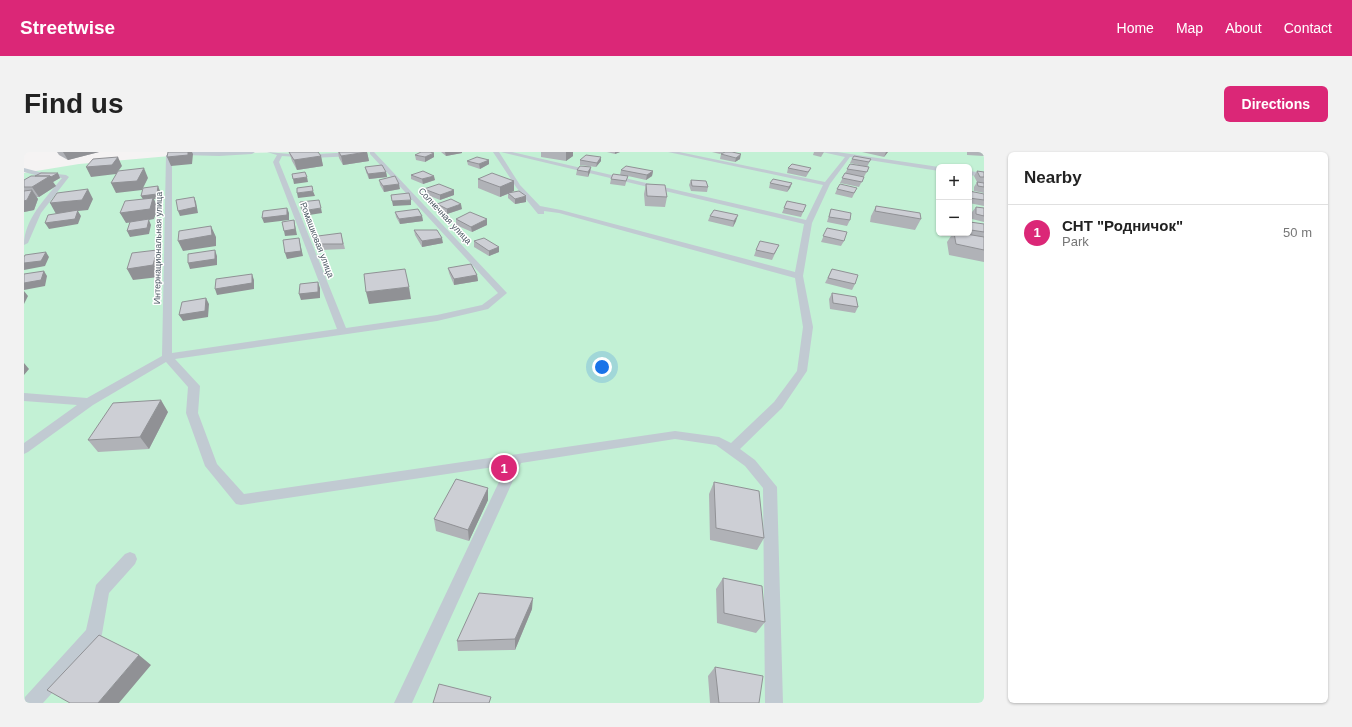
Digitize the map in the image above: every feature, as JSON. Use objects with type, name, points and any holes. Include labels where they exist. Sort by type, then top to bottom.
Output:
[{"type":"lane","points":[[184,152],[220,154],[252,152]]},
{"type":"lane","name":"Интернациональная улица","points":[[167,357],[169,155],[184,152]]},
{"type":"lane","points":[[270,152],[280,155],[299,156],[358,153]]},
{"type":"lane","points":[[496,152],[518,186],[540,210],[560,211],[799,276]]},
{"type":"lane","points":[[504,152],[808,223]]},
{"type":"lane","points":[[671,152],[827,184]]},
{"type":"lane","points":[[825,152],[936,169]]},
{"type":"lane","name":"Солнечная улица","points":[[343,332],[437,318],[485,308],[503,293],[371,153]]},
{"type":"lane","name":"Ромашковая улица","points":[[280,155],[276,162],[343,332]]},
{"type":"lane","points":[[731,450],[778,405],[802,371],[808,327],[799,276],[808,223],[827,184],[848,156]]},
{"type":"lane","points":[[24,170],[39,174],[66,176],[38,213],[24,243]]},
{"type":"lane","points":[[972,173],[984,175]]},
{"type":"lane","points":[[24,449],[89,402],[167,357],[343,332]]},
{"type":"lane","points":[[167,357],[194,386],[192,413],[212,466],[241,500],[675,435],[719,441],[750,463],[770,487],[774,703]]},
{"type":"lane","points":[[24,397],[89,402]]},
{"type":"lane","points":[[403,703],[516,458]]},
{"type":"lane","points":[[31,703],[94,634],[102,590],[130,559]]},
{"type":"green space","points":[[300,152],[984,152],[984,703],[24,703],[24,173],[79,164],[193,154]]},
{"type":"building","points":[[168,152],[188,152],[188,155],[167,157]]},
{"type":"building","points":[[289,152],[318,152],[321,156],[294,160]]},
{"type":"building","points":[[339,152],[367,152],[341,156]]},
{"type":"building","points":[[421,152],[434,153],[425,157],[415,155]]},
{"type":"building","points":[[725,152],[741,154],[736,158],[721,154]]},
{"type":"building","points":[[586,155],[601,157],[597,163],[580,160]]},
{"type":"building","points":[[854,156],[871,159],[869,162],[852,159]]},
{"type":"building","points":[[118,157],[112,165],[86,167],[93,159]]},
{"type":"building","points":[[477,157],[489,160],[479,164],[467,161]]},
{"type":"building","points":[[792,164],[811,168],[808,172],[788,168]]},
{"type":"building","points":[[850,164],[869,167],[867,172],[847,169]]},
{"type":"building","points":[[382,165],[386,172],[368,174],[365,167]]},
{"type":"building","points":[[580,166],[591,167],[588,172],[577,170]]},
{"type":"building","points":[[626,166],[653,171],[647,175],[621,170]]},
{"type":"building","points":[[144,168],[137,181],[111,183],[118,171]]},
{"type":"building","points":[[423,171],[434,176],[422,179],[411,175]]},
{"type":"building","points":[[977,171],[984,172],[984,177],[980,177]]},
{"type":"building","points":[[305,172],[307,177],[293,179],[292,174]]},
{"type":"building","points":[[41,173],[58,173],[51,177],[35,176]]},
{"type":"building","points":[[492,173],[514,181],[500,187],[478,179]]},
{"type":"building","points":[[845,173],[864,177],[862,182],[842,178]]},
{"type":"building","points":[[613,174],[628,176],[626,181],[611,179]]},
{"type":"building","points":[[31,176],[50,176],[32,187],[24,187],[24,180]]},
{"type":"building","points":[[395,176],[399,184],[383,186],[379,180]]},
{"type":"building","points":[[773,179],[792,183],[789,187],[770,183]]},
{"type":"building","points":[[691,180],[706,181],[708,187],[692,186]]},
{"type":"building","points":[[977,182],[984,183],[984,187],[978,186]]},
{"type":"building","points":[[439,184],[454,190],[440,195],[424,189]]},
{"type":"building","points":[[646,184],[665,185],[667,197],[647,196]]},
{"type":"building","points":[[840,184],[857,188],[854,193],[837,189]]},
{"type":"building","points":[[158,186],[157,194],[141,196],[143,188]]},
{"type":"building","points":[[312,186],[313,191],[297,193],[297,188]]},
{"type":"building","points":[[88,189],[82,200],[50,203],[57,193]]},
{"type":"building","points":[[32,190],[27,200],[24,201],[24,191]]},
{"type":"building","points":[[519,191],[526,196],[515,199],[508,193]]},
{"type":"building","points":[[972,192],[984,194],[984,200],[972,198]]},
{"type":"building","points":[[409,193],[411,200],[392,201],[391,195]]},
{"type":"building","points":[[194,197],[196,207],[178,211],[176,200]]},
{"type":"building","points":[[153,198],[150,209],[120,213],[125,201]]},
{"type":"building","points":[[451,199],[461,204],[447,209],[437,204]]},
{"type":"building","points":[[319,200],[321,208],[302,211],[300,202]]},
{"type":"building","points":[[787,201],[806,205],[803,212],[784,208]]},
{"type":"building","points":[[876,206],[920,213],[921,219],[875,211]]},
{"type":"building","points":[[976,207],[984,208],[984,216],[976,214]]},
{"type":"building","points":[[287,208],[287,215],[262,218],[263,211]]},
{"type":"building","points":[[418,209],[422,216],[399,219],[395,212]]},
{"type":"building","points":[[831,209],[851,213],[850,220],[829,217]]},
{"type":"building","points":[[78,210],[75,219],[45,223],[48,215]]},
{"type":"building","points":[[714,210],[738,215],[734,221],[710,216]]},
{"type":"building","points":[[470,212],[487,219],[471,227],[456,219]]},
{"type":"building","points":[[149,219],[147,228],[127,231],[130,222]]},
{"type":"building","points":[[294,220],[295,229],[284,231],[282,222]]},
{"type":"building","points":[[972,222],[984,224],[984,232],[972,230]]},
{"type":"building","points":[[211,226],[212,235],[178,241],[179,231]]},
{"type":"building","points":[[827,228],[847,232],[844,241],[823,236]]},
{"type":"building","points":[[414,230],[437,230],[442,238],[422,241]]},
{"type":"building","points":[[341,233],[343,244],[319,244],[318,236]]},
{"type":"building","points":[[972,235],[984,237],[984,250],[956,244],[955,236]]},
{"type":"building","points":[[299,238],[301,251],[285,253],[283,240]]},
{"type":"building","points":[[484,238],[499,247],[489,251],[474,241]]},
{"type":"building","points":[[760,241],[779,245],[774,254],[756,250]]},
{"type":"building","points":[[157,250],[153,265],[127,269],[132,253]]},
{"type":"building","points":[[215,250],[215,259],[188,263],[188,254]]},
{"type":"building","points":[[46,252],[41,261],[24,263],[25,255]]},
{"type":"building","points":[[471,264],[477,275],[454,279],[448,268]]},
{"type":"building","points":[[405,269],[409,287],[366,292],[364,274]]},
{"type":"building","points":[[832,269],[858,275],[855,284],[828,278]]},
{"type":"building","points":[[44,271],[41,280],[24,283],[24,274]]},
{"type":"building","points":[[252,274],[252,283],[215,289],[216,279]]},
{"type":"building","points":[[318,282],[318,292],[299,294],[300,284]]},
{"type":"building","points":[[832,293],[856,297],[858,307],[833,303]]},
{"type":"building","points":[[206,298],[205,311],[179,315],[182,302]]},
{"type":"building","points":[[161,400],[140,437],[88,440],[113,403]]},
{"type":"building","points":[[456,479],[488,488],[468,530],[434,519]]},
{"type":"building","points":[[714,482],[759,491],[764,538],[716,528]]},
{"type":"building","points":[[723,578],[762,586],[765,622],[724,613]]},
{"type":"building","points":[[479,593],[533,598],[515,639],[457,641]]},
{"type":"building","points":[[99,635],[139,655],[98,703],[70,703],[47,690]]},
{"type":"building","points":[[715,667],[763,676],[759,703],[719,703]]},
{"type":"building","points":[[439,684],[491,697],[489,703],[433,703]]},
{"type":"place","name":"СНТ \"Родничок\"","points":[[504,468]]}]
